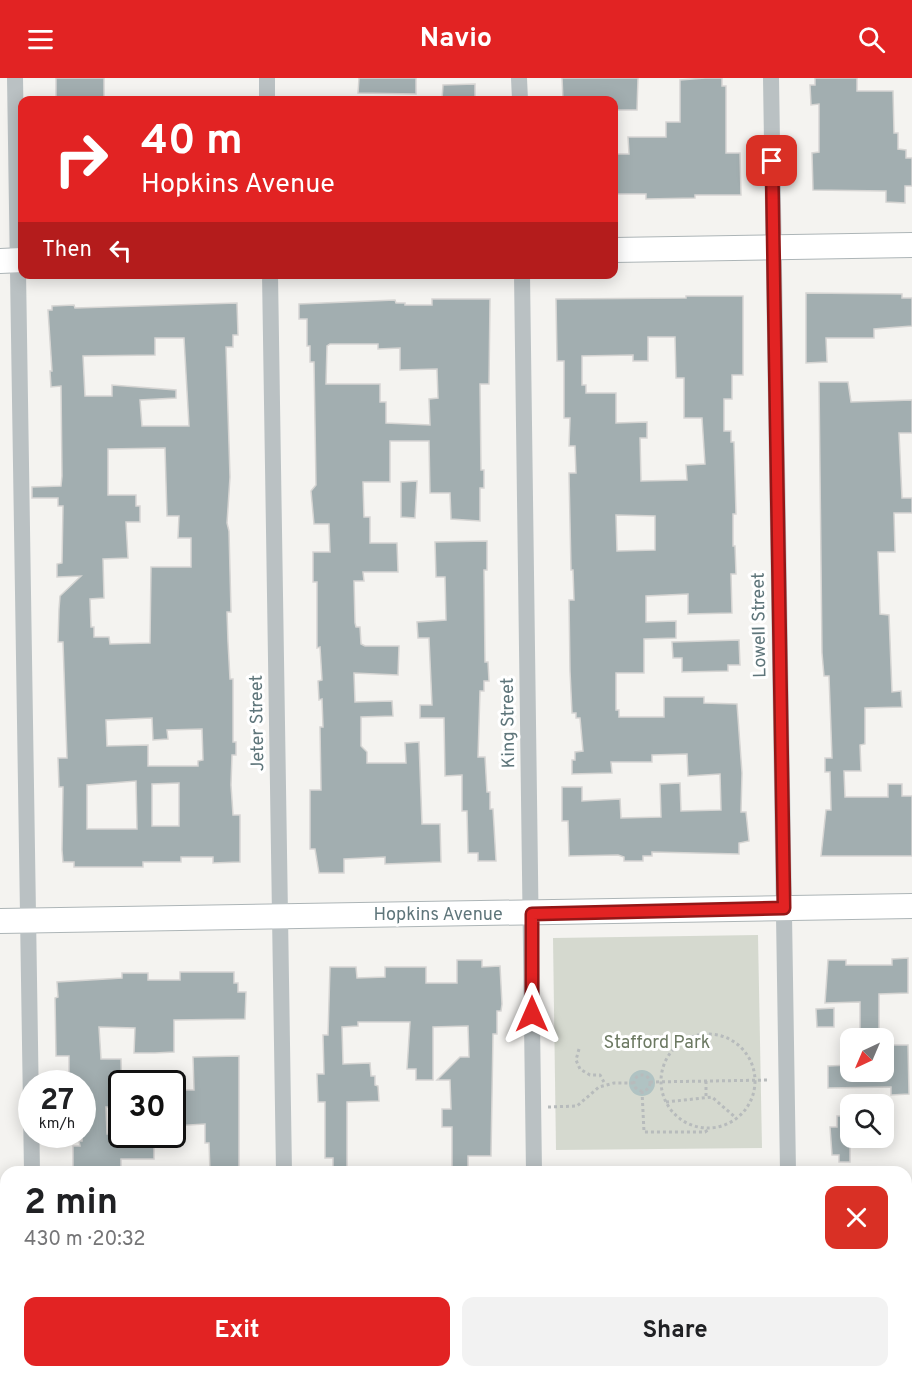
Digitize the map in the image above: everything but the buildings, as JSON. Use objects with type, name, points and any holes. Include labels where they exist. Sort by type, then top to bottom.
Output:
[{"type":"street","points":[[15,78],[13,260],[32,1166]]},
{"type":"street","points":[[267,78],[267,96]]},
{"type":"street","points":[[519,78],[519,96]]},
{"type":"street","name":"Lowell Street","points":[[771,78],[788,1166]]},
{"type":"street","points":[[618,250],[912,245]]},
{"type":"street","name":"Jeter Street","points":[[270,279],[284,1166]]},
{"type":"street","name":"King Street","points":[[522,279],[534,1166]]},
{"type":"street","name":"Hopkins Avenue","points":[[0,921],[912,906]]},
{"type":"path","points":[[642,1091],[644,1132],[705,1132],[736,1118],[750,1101],[755,1080],[753,1065],[741,1047],[722,1035],[711,1033],[689,1037],[672,1050],[662,1070],[660,1082],[666,1102],[686,1123],[697,1128],[710,1129]]},
{"type":"path","points":[[579,1049],[576,1060],[580,1070],[600,1075],[605,1084]]},
{"type":"path","points":[[640,1075],[648,1077],[650,1082],[648,1089],[642,1091],[636,1088],[634,1083],[640,1075]]},
{"type":"path","points":[[650,1082],[787,1079]]},
{"type":"path","points":[[705,1081],[706,1096]]},
{"type":"path","points":[[532,1107],[577,1106],[593,1090],[605,1084],[634,1083]]},
{"type":"path","points":[[666,1102],[697,1100],[712,1096],[736,1118]]},
{"type":"green space","name":"Stafford Park","points":[[758,935],[762,1148],[556,1150],[553,938]]},
{"type":"shaded area","points":[[642,1070],[652,1073],[655,1083],[652,1093],[642,1096],[632,1093],[629,1083],[632,1073]]},
{"type":"route","points":[[532,1014],[532,914],[784,908],[772,161]]}]
